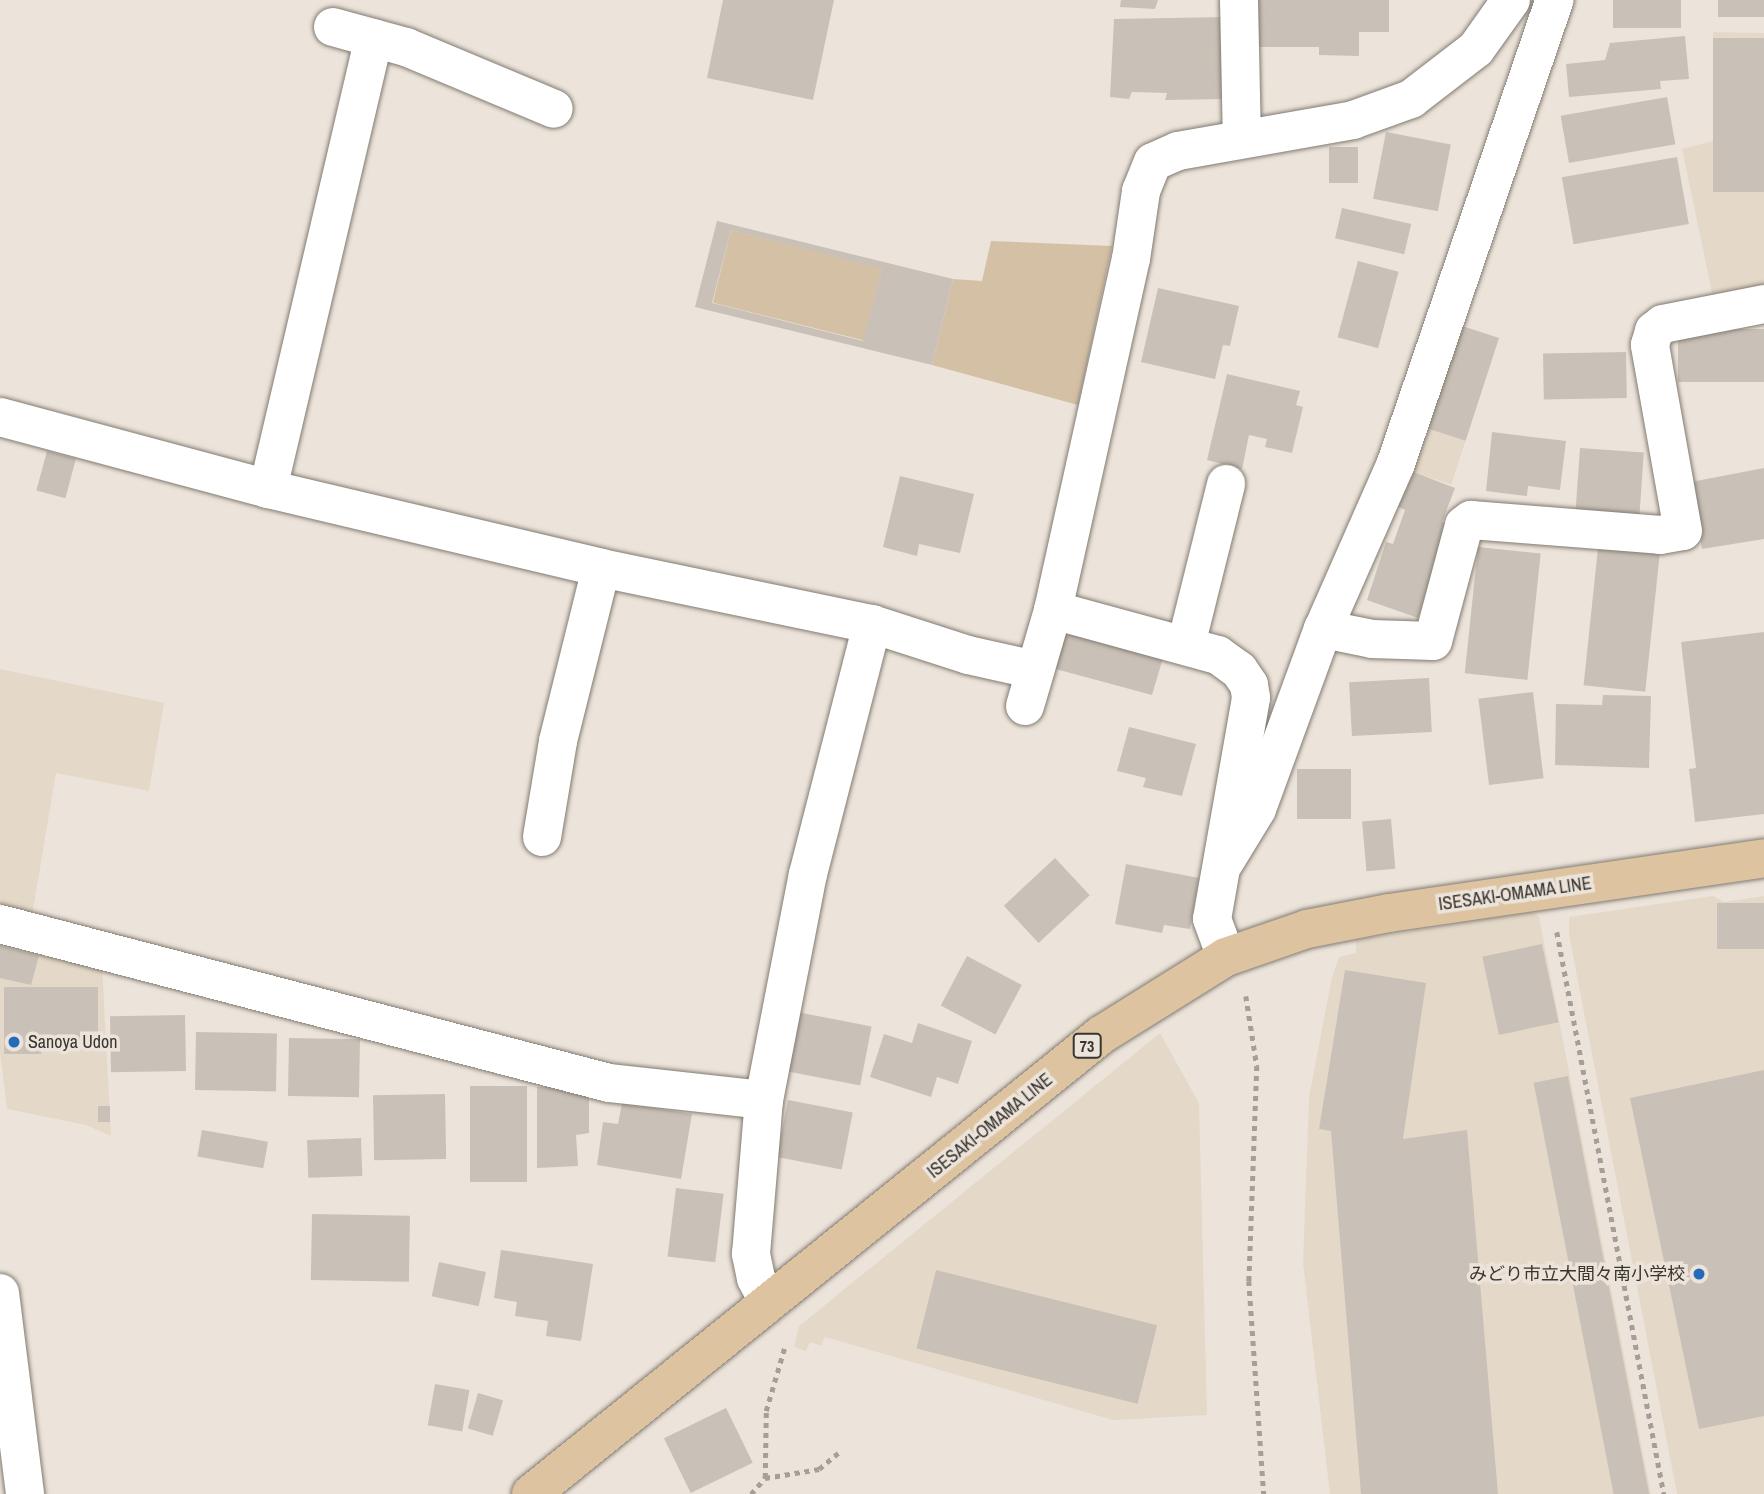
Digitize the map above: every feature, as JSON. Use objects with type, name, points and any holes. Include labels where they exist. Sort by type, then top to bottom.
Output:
[{"type":"main road","name":"ISESAKI-OMAMA LINE","points":[[531,1494],[1101,1035],[1226,957],[1307,929],[1389,913],[1764,858]]},
{"type":"street","points":[[1239,0],[1242,139]]},
{"type":"street","points":[[1476,0],[1476,49]]},
{"type":"street","points":[[1025,706],[1053,610],[1099,409],[1102,376],[1148,170],[1165,155],[1386,111],[1435,85],[1476,49],[1511,0]]},
{"type":"street","points":[[1224,863],[1257,808],[1323,629],[1395,466],[1555,0]]},
{"type":"street","points":[[333,27],[374,38],[554,108]]},
{"type":"street","points":[[268,489],[374,38]]},
{"type":"street","points":[[1323,629],[1371,639],[1433,641],[1464,525],[1471,520],[1660,535],[1683,531],[1650,345],[1654,331],[1663,324],[1764,304]]},
{"type":"street","points":[[0,417],[268,489],[601,568],[872,624],[968,654],[1035,670]]},
{"type":"street","points":[[1186,645],[1226,484]]},
{"type":"street","points":[[542,837],[558,741],[601,568]]},
{"type":"street","points":[[1053,610],[1218,654],[1239,670],[1251,698],[1212,919],[1226,957]]},
{"type":"street","points":[[768,1301],[756,1278],[751,1254],[764,1100],[808,874],[872,624]]},
{"type":"street","points":[[0,924],[609,1083],[764,1100]]},
{"type":"street","points":[[0,1293],[25,1494]]},
{"type":"path","points":[[1556,927],[1664,1494]]},
{"type":"path","points":[[1226,957],[1248,1000],[1257,1066],[1250,1280],[1264,1494]]},
{"type":"path","points":[[765,1478],[766,1411],[784,1342]]},
{"type":"path","points":[[751,1494],[765,1478],[819,1469],[838,1453]]},
{"type":"shaded area","points":[[1713,32],[1764,33],[1764,290],[1714,302],[1682,149],[1713,141]]},
{"type":"shaded area","points":[[731,230],[882,268],[864,341],[713,303]]},
{"type":"shaded area","points":[[991,241],[1112,246],[1078,405],[932,365],[953,279],[982,281]]},
{"type":"shaded area","points":[[1459,325],[1499,338],[1451,484],[1411,471]]},
{"type":"shaded area","points":[[0,669],[164,703],[149,791],[56,773],[32,916],[0,907]]},
{"type":"shaded area","name":"みどり市立大間々南小学校","points":[[1713,896],[1724,902],[1764,896],[1764,1494],[1677,1494],[1569,935],[1569,917]]},
{"type":"shaded area","points":[[1533,912],[1539,917],[1651,1494],[1330,1494],[1303,1263],[1309,1097],[1332,977],[1339,957],[1356,953],[1356,940]]},
{"type":"shaded area","points":[[0,940],[102,965],[111,1136],[86,1125],[7,1109],[0,1052]]},
{"type":"shaded area","points":[[1160,1033],[1199,1103],[1207,1415],[1113,1420],[825,1337],[821,1346],[810,1342],[806,1351],[794,1347],[799,1326]]},
{"type":"building","points":[[723,0],[834,0],[813,100],[707,78]]},
{"type":"building","points":[[1121,0],[1158,0],[1155,9],[1120,7]]},
{"type":"building","points":[[1258,0],[1389,0],[1389,32],[1359,32],[1359,56],[1319,55],[1319,47],[1257,47]]},
{"type":"building","points":[[1613,0],[1681,0],[1681,28],[1613,28]]},
{"type":"building","points":[[1718,0],[1764,0],[1764,17],[1718,17]]},
{"type":"building","points":[[1226,17],[1224,99],[1165,100],[1167,93],[1132,92],[1129,99],[1110,97],[1114,19]]},
{"type":"building","points":[[1685,36],[1689,79],[1660,81],[1661,89],[1569,97],[1566,64],[1605,60],[1610,43]]},
{"type":"building","points":[[1713,38],[1764,38],[1764,192],[1713,192]]},
{"type":"building","points":[[1667,97],[1675,144],[1569,163],[1561,116]]},
{"type":"building","points":[[1386,132],[1451,145],[1438,211],[1373,199]]},
{"type":"building","points":[[1329,147],[1358,147],[1358,183],[1329,183]]},
{"type":"building","points":[[1677,157],[1689,224],[1574,244],[1562,177]]},
{"type":"building","points":[[1342,208],[1411,224],[1404,254],[1335,238]]},
{"type":"building","points":[[717,221],[953,279],[932,365],[695,307]],"holes":[[[731,230],[882,269],[863,341],[712,303]]]},
{"type":"building","points":[[1358,261],[1399,272],[1378,348],[1338,337]]},
{"type":"building","points":[[1158,288],[1239,306],[1230,346],[1223,345],[1215,379],[1141,362]]},
{"type":"building","points":[[1459,325],[1499,338],[1466,441],[1426,428]]},
{"type":"building","points":[[1678,329],[1764,329],[1764,382],[1678,382]]},
{"type":"building","points":[[1626,352],[1627,398],[1544,399],[1543,353]]},
{"type":"building","points":[[1227,374],[1300,391],[1296,405],[1303,407],[1292,453],[1265,447],[1267,439],[1249,435],[1242,469],[1207,460]]},
{"type":"building","points":[[1492,432],[1566,441],[1560,490],[1528,486],[1527,496],[1486,491]]},
{"type":"building","points":[[1580,448],[1644,452],[1639,515],[1576,511]]},
{"type":"building","points":[[47,451],[76,459],[65,498],[36,491]]},
{"type":"building","points":[[1764,468],[1764,539],[1702,549],[1691,482]]},
{"type":"building","points":[[1411,471],[1455,488],[1442,522],[1448,525],[1418,618],[1367,600],[1386,542],[1393,544],[1405,510],[1397,506]]},
{"type":"building","points":[[900,476],[974,494],[960,553],[919,544],[917,556],[883,547]]},
{"type":"building","points":[[1478,547],[1541,554],[1527,680],[1465,673]]},
{"type":"building","points":[[1598,548],[1660,554],[1645,692],[1584,685]]},
{"type":"building","points":[[1764,632],[1764,814],[1695,822],[1689,769],[1696,768],[1681,642]]},
{"type":"building","points":[[1076,635],[1163,658],[1152,695],[1052,668],[1062,636]]},
{"type":"building","points":[[1429,678],[1432,732],[1352,736],[1349,682]]},
{"type":"building","points":[[1533,692],[1544,778],[1489,785],[1478,699]]},
{"type":"building","points":[[1603,695],[1651,696],[1649,768],[1555,765],[1556,704],[1602,705]]},
{"type":"building","points":[[1129,727],[1196,744],[1182,796],[1143,787],[1146,778],[1117,771]]},
{"type":"building","points":[[1297,769],[1351,769],[1351,819],[1297,819]]},
{"type":"building","points":[[1391,819],[1395,869],[1366,871],[1362,822]]},
{"type":"building","points":[[1055,858],[1090,895],[1039,943],[1004,906]]},
{"type":"building","points":[[1126,864],[1199,878],[1190,929],[1164,925],[1162,933],[1115,924]]},
{"type":"building","points":[[1717,903],[1764,903],[1764,949],[1717,949]]},
{"type":"building","points":[[1542,944],[1559,1022],[1499,1035],[1482,957]]},
{"type":"building","points":[[0,946],[39,956],[31,985],[0,978]]},
{"type":"building","points":[[967,956],[1022,985],[995,1035],[941,1005]]},
{"type":"building","points":[[1345,970],[1426,983],[1403,1139],[1467,1130],[1498,1494],[1361,1494],[1331,1131],[1319,1129]]},
{"type":"building","points":[[4,987],[98,987],[98,1043],[41,1043],[41,1054],[4,1054]]},
{"type":"building","points":[[797,1012],[872,1027],[860,1085],[786,1071]]},
{"type":"building","points":[[185,1015],[186,1071],[111,1072],[110,1016]]},
{"type":"building","points":[[918,1023],[972,1041],[958,1084],[937,1077],[931,1097],[870,1077],[884,1034],[912,1043]]},
{"type":"building","points":[[196,1032],[277,1033],[276,1091],[195,1090]]},
{"type":"building","points":[[289,1038],[360,1039],[359,1097],[288,1096]]},
{"type":"building","points":[[1764,1070],[1764,1416],[1699,1429],[1630,1098]]},
{"type":"building","points":[[1568,1076],[1649,1494],[1614,1494],[1534,1083]]},
{"type":"building","points":[[470,1086],[527,1086],[527,1182],[470,1182]]},
{"type":"building","points":[[537,1087],[589,1087],[589,1133],[576,1135],[578,1166],[537,1168]]},
{"type":"building","points":[[445,1094],[446,1159],[374,1160],[373,1095]]},
{"type":"building","points":[[788,1100],[853,1113],[842,1170],[777,1157]]},
{"type":"building","points":[[622,1103],[692,1114],[681,1179],[597,1165],[603,1122],[618,1124]]},
{"type":"building","points":[[98,1106],[110,1106],[110,1122],[98,1122]]},
{"type":"building","points":[[202,1130],[268,1142],[263,1168],[197,1157]]},
{"type":"building","points":[[361,1138],[362,1176],[308,1178],[307,1140]]},
{"type":"building","points":[[676,1188],[724,1194],[715,1262],[668,1256]]},
{"type":"building","points":[[312,1214],[410,1216],[409,1282],[311,1280]]},
{"type":"building","points":[[501,1250],[593,1264],[581,1341],[546,1336],[548,1321],[515,1316],[517,1302],[494,1298]]},
{"type":"building","points":[[439,1262],[486,1272],[479,1306],[432,1296]]},
{"type":"building","points":[[936,1270],[1157,1325],[1138,1404],[916,1349]]},
{"type":"building","points":[[435,1384],[469,1390],[462,1431],[428,1425]]},
{"type":"building","points":[[478,1393],[503,1400],[493,1436],[468,1429]]},
{"type":"building","points":[[726,1408],[753,1463],[691,1493],[664,1438]]},
{"type":"place","name":"Sanoya Udon","points":[[14,1042]]},
{"type":"place","name":"みどり市立大間々南小学校","points":[[1699,1274]]}]
